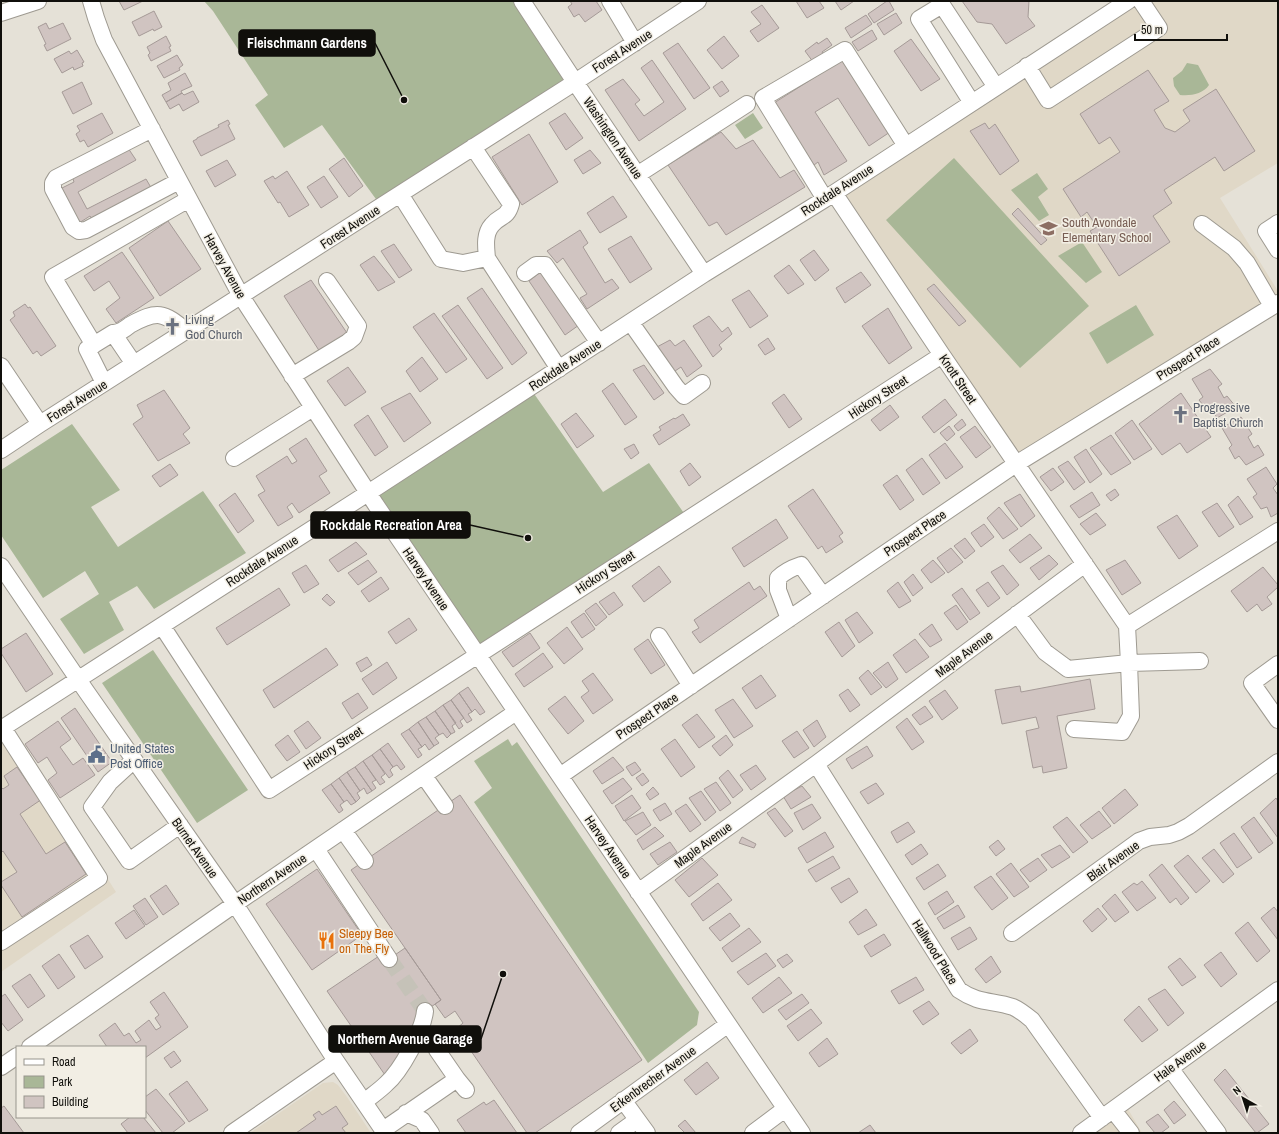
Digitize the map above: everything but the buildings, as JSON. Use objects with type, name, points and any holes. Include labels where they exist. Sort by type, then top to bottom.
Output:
[{"type":"street","points":[[1,13],[38,1]]},
{"type":"street","name":"Harvey Avenue","points":[[91,1],[104,40],[241,296],[368,493],[727,1025],[802,1133]]},
{"type":"street","points":[[610,1],[635,42]]},
{"type":"street","name":"Forest Avenue","points":[[1,450],[575,82],[698,1]]},
{"type":"street","points":[[1027,66],[1048,100],[1159,28],[1141,1]]},
{"type":"street","name":"Rockdale Avenue","points":[[2,729],[704,274],[830,196],[972,103],[1120,3]]},
{"type":"street","name":"Washington Avenue","points":[[530,4],[575,82],[704,274]]},
{"type":"street","points":[[972,103],[919,19],[942,5],[996,87]]},
{"type":"street","name":"Knott Street","points":[[906,146],[845,50],[763,98],[1085,564]]},
{"type":"street","points":[[637,175],[747,104]]},
{"type":"street","points":[[152,128],[56,178],[53,183],[53,189],[73,227],[79,231],[86,230],[179,181]]},
{"type":"street","points":[[473,147],[510,204],[508,212],[492,225],[486,239],[487,258],[559,369]]},
{"type":"street","points":[[400,194],[441,259],[462,264],[487,258]]},
{"type":"street","points":[[104,383],[90,347],[53,277],[189,199]]},
{"type":"street","points":[[1278,223],[1266,231],[1278,250]]},
{"type":"street","points":[[1202,224],[1234,248],[1247,263],[1275,305]]},
{"type":"street","points":[[525,273],[536,266],[545,265],[599,343]]},
{"type":"street","points":[[292,376],[334,352],[354,337],[358,326],[327,281]]},
{"type":"street","name":"Prospect Place","points":[[560,776],[1016,464],[1275,305]]},
{"type":"street","points":[[90,347],[113,333],[118,333],[150,315],[158,314],[166,316],[186,331]]},
{"type":"street","points":[[631,322],[676,387],[684,396],[702,383]]},
{"type":"street","points":[[113,333],[134,364]]},
{"type":"street","name":"Hickory Street","points":[[162,626],[269,790],[942,355]]},
{"type":"street","points":[[1,366],[40,424]]},
{"type":"street","points":[[234,458],[313,408]]},
{"type":"street","points":[[1127,626],[1278,531]]},
{"type":"street","points":[[1074,729],[1122,732],[1132,716],[1127,626],[1085,564]]},
{"type":"street","name":"Maple Avenue","points":[[638,892],[816,764],[1085,564]]},
{"type":"street","points":[[789,619],[781,602],[778,590],[778,578],[782,574],[801,565],[823,596]]},
{"type":"street","name":"Burnet Avenue","points":[[1,566],[78,680],[235,904],[336,1061],[384,1131]]},
{"type":"street","points":[[1017,614],[1045,652],[1068,669],[1129,663],[1200,661]]},
{"type":"street","points":[[659,636],[691,686]]},
{"type":"street","points":[[1278,664],[1252,683],[1278,720]]},
{"type":"street","name":"Northern Avenue","points":[[31,1046],[235,904],[516,712]]},
{"type":"street","points":[[1,942],[99,878],[2,729]]},
{"type":"street","points":[[134,760],[110,782],[92,807],[129,861],[180,825]]},
{"type":"street","name":"Blair Avenue","points":[[1012,932],[1139,842],[1150,837],[1169,835],[1184,829],[1278,762]]},
{"type":"street","name":"Hallwood Place","points":[[816,764],[959,990],[978,1001],[1014,1008],[1024,1013],[1032,1020],[1108,1114],[1132,1133]]},
{"type":"street","points":[[424,776],[444,806]]},
{"type":"street","points":[[344,830],[365,861]]},
{"type":"street","points":[[316,849],[389,959]]},
{"type":"street","name":"Hale Avenue","points":[[1081,1133],[1278,990]]},
{"type":"street","points":[[364,1102],[387,1084],[399,1069],[418,1034],[424,1019],[425,1011]]},
{"type":"street","name":"Erkenbrecher Avenue","points":[[579,1133],[727,1025]]},
{"type":"street","points":[[384,1131],[406,1113],[462,1085],[437,1050]]},
{"type":"street","points":[[1,1067],[16,1057]]},
{"type":"street","points":[[232,1133],[250,1128],[336,1061]]},
{"type":"street","points":[[1170,1068],[1218,1133]]},
{"type":"street","points":[[623,1100],[647,1133]]},
{"type":"street","points":[[753,1133],[785,1108]]},
{"type":"street","points":[[406,1113],[422,1120],[431,1133]]},
{"type":"street","points":[[619,1133],[637,1120]]},
{"type":"shaded area","name":"South Avondale Elementary School","points":[[1128,1],[1278,1],[1278,163],[1220,198],[1278,291],[1278,303],[1016,464],[834,193]]},
{"type":"shaded area","points":[[9,724],[116,892],[1,972],[1,729]]},
{"type":"shaded area","points":[[333,1082],[338,1085],[347,1097],[371,1133],[250,1133],[323,1083]]},
{"type":"shaded area","points":[[1128,1109],[1142,1133],[1095,1133]]},
{"type":"green space","points":[[204,1],[522,1],[575,82],[381,206],[322,125],[284,148],[255,105],[268,95],[213,11]]},
{"type":"green space","points":[[1187,63],[1198,65],[1209,85],[1196,94],[1180,95],[1174,86],[1173,78],[1182,71]]},
{"type":"green space","points":[[753,113],[763,128],[745,139],[735,125]]},
{"type":"green space","points":[[954,158],[1089,306],[1020,368],[886,220]]},
{"type":"green space","points":[[1037,173],[1048,189],[1038,197],[1049,215],[1039,221],[1011,190]]},
{"type":"green space","points":[[1082,242],[1102,272],[1086,283],[1058,256]]},
{"type":"green space","points":[[1136,305],[1154,335],[1107,364],[1089,333]]},
{"type":"green space","points":[[530,388],[603,492],[649,463],[688,519],[477,655],[368,493]]},
{"type":"green space","points":[[72,424],[120,490],[91,507],[118,547],[203,491],[246,553],[154,609],[137,586],[109,602],[124,630],[84,654],[60,619],[99,594],[85,571],[43,598],[1,535],[1,470]]},
{"type":"green space","points":[[153,650],[248,790],[197,823],[102,683]]},
{"type":"green space","points":[[508,739],[512,746],[517,742],[699,1012],[697,1025],[648,1063],[474,802],[492,788],[474,761]]},
{"type":"tunnel","points":[[389,959],[425,1011]]},
{"type":"place","name":"Fleischmann Gardens","points":[[404,100]]},
{"type":"place","name":"South Avondale Elementary School","points":[[1049,229]]},
{"type":"place","name":"Living God Church","points":[[172,326]]},
{"type":"place","name":"Progressive Baptist Church","points":[[1180,414]]},
{"type":"place","name":"Rockdale Recreation Area","points":[[528,538]]},
{"type":"place","name":"United States Post Office","points":[[97,755]]},
{"type":"place","name":"Sleepy Bee on The Fly","points":[[326,940]]},
{"type":"place","name":"Northern Avenue Garage","points":[[503,974]]}]
